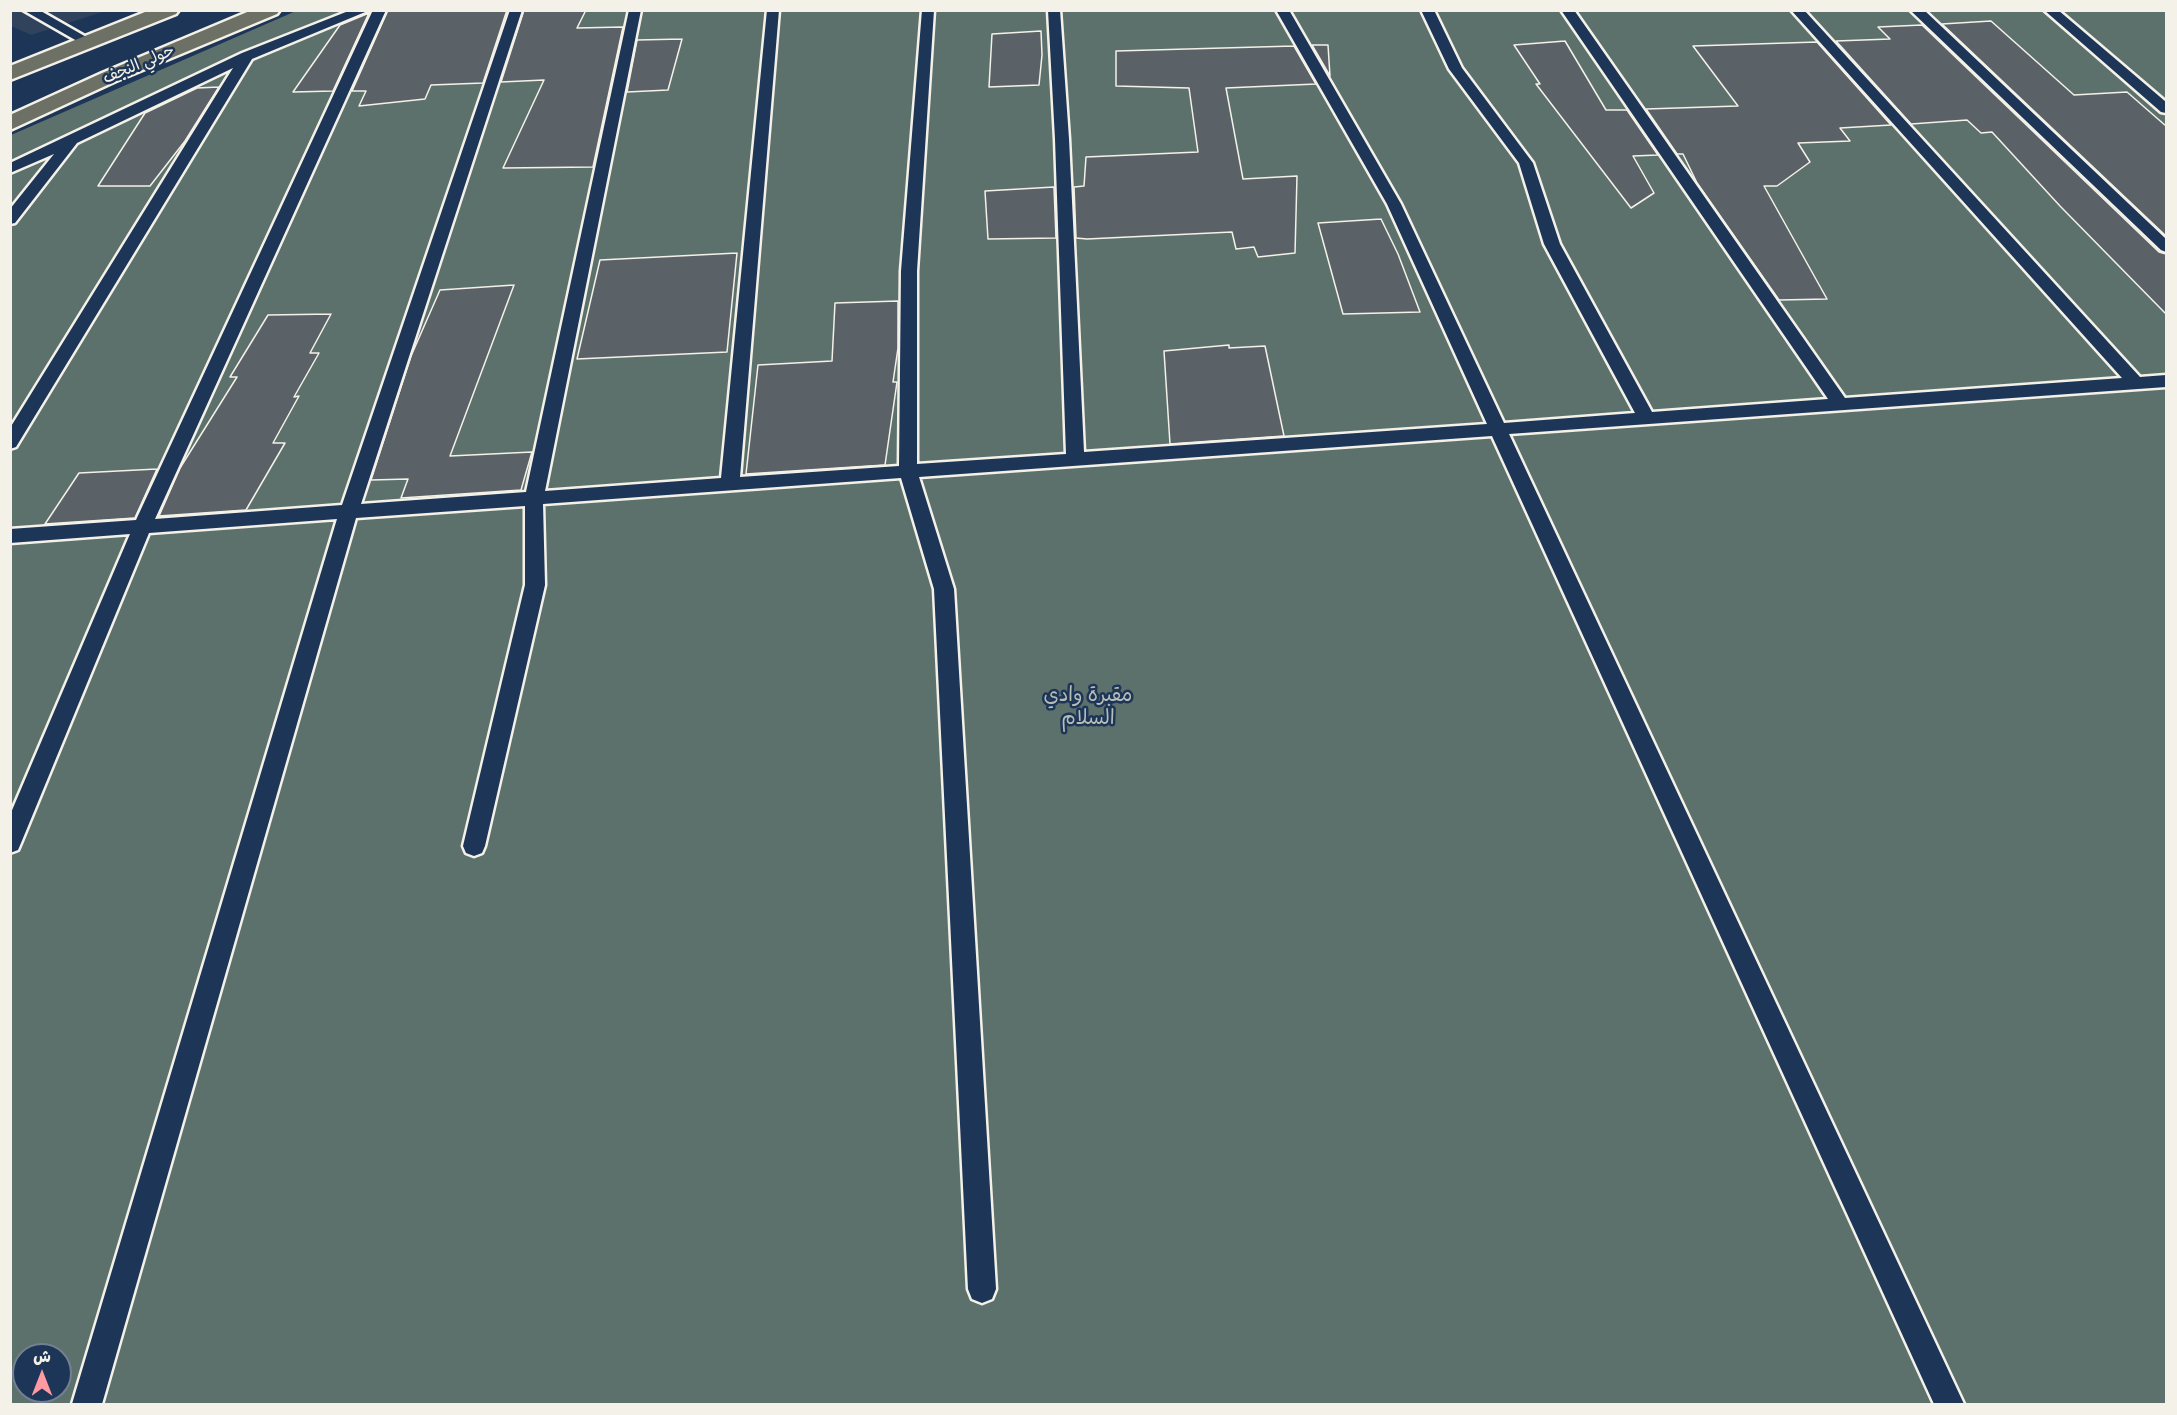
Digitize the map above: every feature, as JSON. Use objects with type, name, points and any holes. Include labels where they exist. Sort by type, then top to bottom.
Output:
[{"type":"main road","name":"حولي النجف","points":[[10,74],[169,10]]},
{"type":"main road","name":"حولي النجف","points":[[10,124],[109,77],[270,10]]},
{"type":"lane","points":[[29,10],[89,42]]},
{"type":"lane","points":[[10,170],[74,137],[247,56],[363,10]]},
{"type":"lane","points":[[10,843],[142,525],[380,10]]},
{"type":"lane","points":[[87,1404],[349,512],[516,10]]},
{"type":"lane","points":[[474,846],[535,585],[534,498],[635,10]]},
{"type":"lane","points":[[730,484],[773,10]]},
{"type":"lane","points":[[928,10],[909,271],[908,472],[944,589],[982,1289]]},
{"type":"lane","points":[[1054,10],[1062,139],[1075,460]]},
{"type":"lane","points":[[1282,10],[1394,204],[1949,1404]]},
{"type":"lane","points":[[1427,10],[1456,69],[1526,163],[1552,244],[1647,419]]},
{"type":"lane","points":[[1567,10],[1841,405]]},
{"type":"lane","points":[[1797,10],[2137,384]]},
{"type":"lane","points":[[1916,10],[2166,247]]},
{"type":"lane","points":[[2050,10],[2166,109]]},
{"type":"lane","points":[[10,443],[247,56]]},
{"type":"lane","points":[[10,220],[74,137]]},
{"type":"lane","points":[[10,536],[2166,381]]},
{"type":"shaded area","points":[[11,11],[106,11],[31,35],[11,26]]},
{"type":"green space","name":"مقبرة وادي السلام","points":[[296,11],[2166,11],[2166,1404],[11,1404],[11,135]]},
{"type":"building","points":[[388,10],[507,10],[483,83],[431,85],[425,99],[359,106],[366,91],[352,91]]},
{"type":"building","points":[[524,10],[586,10],[577,28],[623,27],[593,167],[503,168],[544,80],[501,82]]},
{"type":"building","points":[[369,13],[333,91],[293,92],[340,25]]},
{"type":"building","points":[[1991,21],[2074,95],[2127,92],[2166,126],[2166,236],[1942,24]]},
{"type":"building","points":[[1922,25],[2159,252],[2166,254],[2166,314],[2060,206],[1992,132],[1981,133],[1967,120],[1911,124],[1836,41],[1890,39],[1878,27]]},
{"type":"building","points":[[1041,31],[1042,55],[1039,85],[989,87],[992,34]]},
{"type":"building","points":[[682,39],[668,90],[627,92],[637,40]]},
{"type":"building","points":[[1565,41],[1606,110],[1627,110],[1658,155],[1633,156],[1654,193],[1631,208],[1536,84],[1540,84],[1514,45]]},
{"type":"building","points":[[1817,42],[1891,125],[1840,128],[1850,141],[1798,143],[1810,162],[1777,186],[1764,186],[1827,299],[1779,300],[1697,183],[1683,154],[1677,154],[1646,109],[1738,106],[1693,46]]},
{"type":"building","points":[[1312,45],[1328,45],[1330,76]]},
{"type":"building","points":[[1294,46],[1316,84],[1226,88],[1243,179],[1297,176],[1295,253],[1258,257],[1254,247],[1236,249],[1232,232],[1076,238],[1074,187],[1084,186],[1086,157],[1198,152],[1189,88],[1116,86],[1116,51]]},
{"type":"building","points":[[219,87],[185,141],[150,186],[98,186],[145,113],[197,88]]},
{"type":"building","points":[[1054,187],[1056,238],[988,239],[985,191]]},
{"type":"building","points":[[1381,219],[1398,254],[1420,312],[1343,314],[1318,223]]},
{"type":"building","points":[[737,253],[727,352],[577,359],[600,260]]},
{"type":"building","points":[[514,285],[450,456],[532,452],[521,490],[401,498],[408,479],[371,480],[411,356],[440,290]]},
{"type":"building","points":[[898,301],[898,348],[893,382],[897,382],[885,465],[746,474],[758,365],[832,361],[835,303]]},
{"type":"building","points":[[331,314],[310,353],[319,353],[294,397],[299,396],[273,443],[285,443],[246,510],[159,516],[180,468],[237,377],[230,377],[268,315]]},
{"type":"building","points":[[1229,345],[1229,348],[1265,346],[1284,436],[1170,444],[1164,351]]},
{"type":"building","points":[[157,469],[135,518],[45,524],[79,473]]}]
